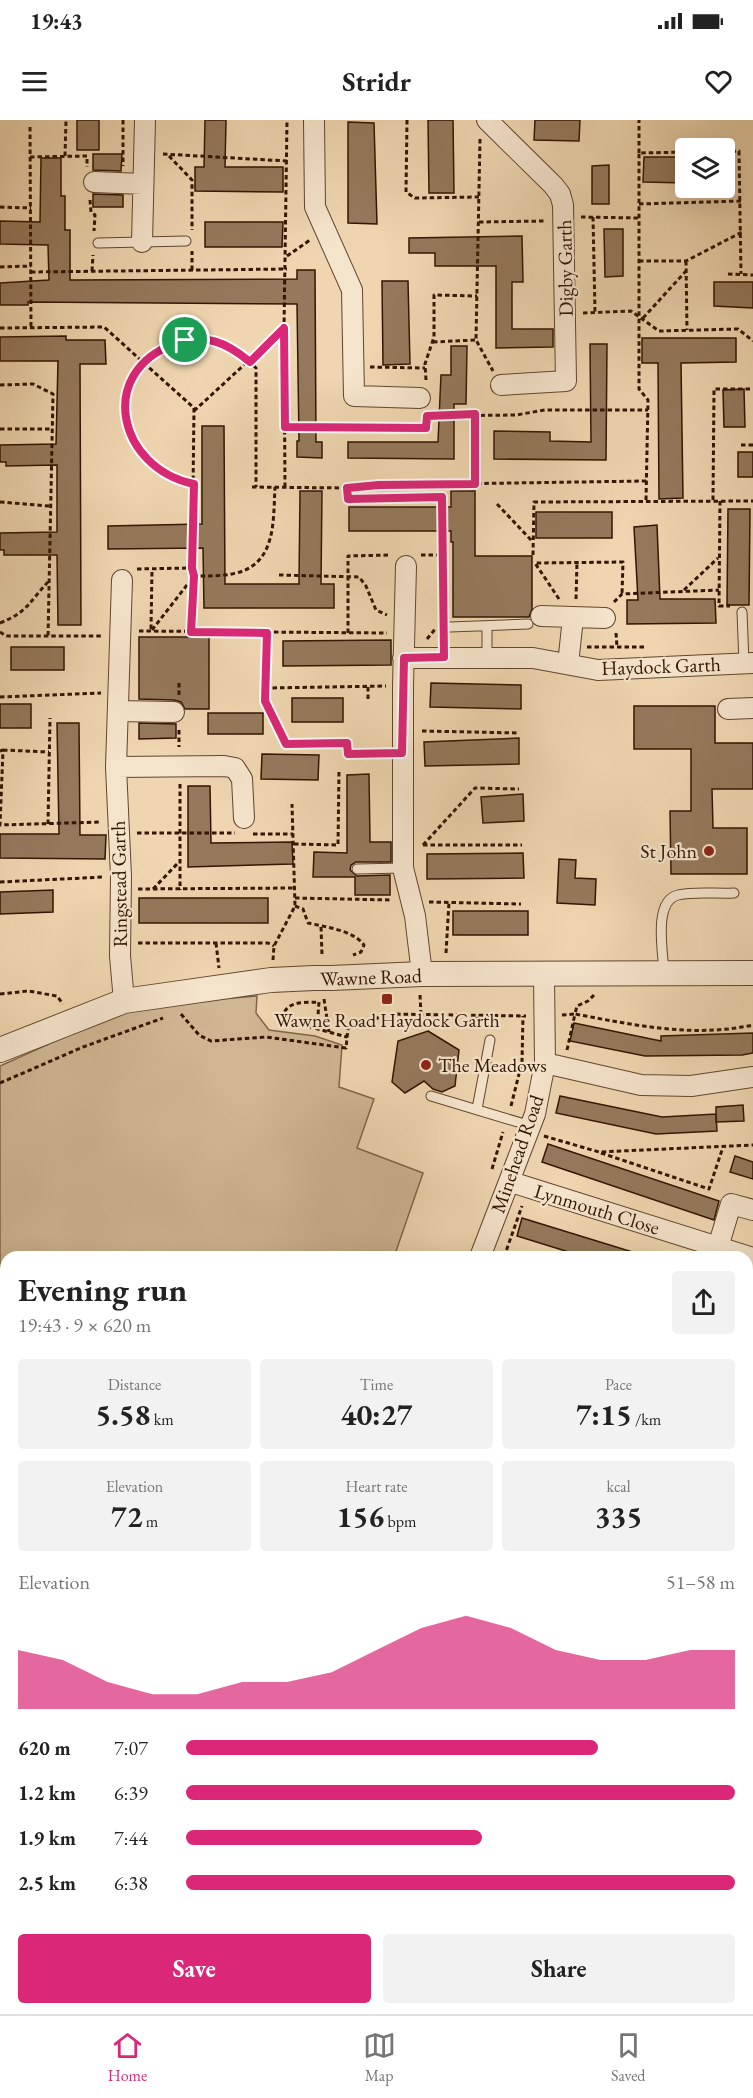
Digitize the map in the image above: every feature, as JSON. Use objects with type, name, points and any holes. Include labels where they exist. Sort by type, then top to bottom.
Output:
[{"type":"street","points":[[142,242],[145,120]]},
{"type":"street","points":[[314,120],[315,207],[352,290],[354,396],[425,402]]},
{"type":"street","name":"Digby Garth","points":[[488,121],[553,185],[560,194],[565,219],[566,381],[501,385]]},
{"type":"street","points":[[94,182],[143,184]]},
{"type":"street","points":[[406,566],[402,686],[403,868],[417,901],[415,916],[422,975]]},
{"type":"street","name":"Ringstead Garth","points":[[124,1001],[120,956],[121,882],[116,767],[118,702],[127,634],[125,574]]},
{"type":"street","points":[[568,664],[574,608]]},
{"type":"street","points":[[534,620],[574,608],[612,618]]},
{"type":"street","name":"Haydock Garth","points":[[404,658],[533,658],[598,670],[749,663]]},
{"type":"street","points":[[118,702],[174,712]]},
{"type":"street","points":[[728,709],[753,708]]},
{"type":"street","points":[[116,767],[224,766],[235,768],[242,779],[243,828]]},
{"type":"street","name":"Wawne Road","points":[[0,1050],[124,1001],[271,980],[324,964],[422,975],[753,973]]},
{"type":"street","name":"Minehead Road","points":[[482,1251],[536,1114],[545,1063],[544,976]]},
{"type":"street","points":[[545,1063],[641,1085],[691,1086],[753,1077]]},
{"type":"street","name":"Lynmouth Close","points":[[511,1182],[731,1251]]},
{"type":"street","points":[[718,1247],[731,1204],[753,1210]]},
{"type":"lane","points":[[98,243],[189,242]]},
{"type":"lane","points":[[742,612],[749,663]]},
{"type":"lane","points":[[450,627],[487,626],[534,620]]},
{"type":"lane","points":[[487,626],[487,657]]},
{"type":"lane","points":[[357,869],[403,868]]},
{"type":"lane","points":[[664,974],[662,916],[668,901],[675,895],[734,893]]},
{"type":"lane","points":[[477,1109],[490,1040]]},
{"type":"lane","points":[[431,1096],[508,1118],[530,1128]]},
{"type":"path","points":[[65,156],[66,120]]},
{"type":"path","points":[[123,120],[123,183]]},
{"type":"path","points":[[285,487],[284,328],[287,269],[287,120]]},
{"type":"path","points":[[407,120],[406,192],[415,198],[479,197]]},
{"type":"path","points":[[639,120],[639,389],[648,400],[646,500]]},
{"type":"path","points":[[488,121],[480,131],[476,340],[501,385]]},
{"type":"path","points":[[30,127],[31,328]]},
{"type":"path","points":[[639,153],[675,152]]},
{"type":"path","points":[[735,152],[739,152],[741,274]]},
{"type":"path","points":[[144,154],[287,161]]},
{"type":"path","points":[[168,155],[192,180],[192,232]]},
{"type":"path","points":[[639,204],[741,201]]},
{"type":"path","points":[[0,207],[31,208]]},
{"type":"path","points":[[479,222],[593,217],[639,218]]},
{"type":"path","points":[[593,217],[595,312]]},
{"type":"path","points":[[287,256],[325,230]]},
{"type":"path","points":[[639,261],[686,261],[742,232]]},
{"type":"path","points":[[189,242],[192,270]]},
{"type":"path","points":[[686,261],[687,330]]},
{"type":"path","points":[[0,267],[31,266]]},
{"type":"path","points":[[31,272],[287,269]]},
{"type":"path","points":[[643,318],[686,272]]},
{"type":"path","points":[[728,274],[753,275]]},
{"type":"path","points":[[285,427],[426,428],[425,368],[432,342],[434,295],[477,296]]},
{"type":"path","points":[[566,314],[631,311],[658,331],[738,329],[753,341]]},
{"type":"path","points":[[0,328],[104,327],[194,408],[192,568],[194,576],[191,632]]},
{"type":"path","points":[[194,411],[250,362],[284,328]]},
{"type":"path","points":[[194,484],[179,481],[153,467],[134,446],[124,413],[128,389],[143,361],[158,350],[185,340],[206,338],[233,347],[256,368],[254,487],[347,488],[379,485],[646,481]]},
{"type":"path","points":[[432,342],[476,340]]},
{"type":"path","points":[[353,367],[425,368]]},
{"type":"path","points":[[0,385],[33,384],[52,394],[48,638]]},
{"type":"path","points":[[713,501],[714,389],[753,389]]},
{"type":"path","points":[[425,402],[475,414],[516,415],[545,410],[648,410]]},
{"type":"path","points":[[475,414],[475,484]]},
{"type":"path","points":[[0,429],[51,429]]},
{"type":"path","points":[[741,445],[753,445]]},
{"type":"path","points":[[151,631],[194,576],[234,574],[263,557],[272,538],[275,487]]},
{"type":"path","points":[[347,488],[348,499],[442,497],[444,657]]},
{"type":"path","points":[[0,501],[49,506]]},
{"type":"path","points":[[720,501],[719,606],[730,606]]},
{"type":"path","points":[[533,555],[534,502],[753,501]]},
{"type":"path","points":[[497,504],[533,542]]},
{"type":"path","points":[[348,556],[348,633]]},
{"type":"path","points":[[682,592],[719,558]]},
{"type":"path","points":[[559,598],[535,562],[623,562],[622,594]]},
{"type":"path","points":[[574,608],[577,562]]},
{"type":"path","points":[[125,574],[152,569],[192,568]]},
{"type":"path","points":[[151,631],[152,569]]},
{"type":"path","points":[[279,575],[359,577],[366,586],[376,610],[404,625]]},
{"type":"path","points":[[0,623],[15,617],[35,599],[49,581]]},
{"type":"path","points":[[618,669],[612,618],[614,601],[622,594],[719,590]]},
{"type":"path","points":[[0,632],[6,636],[48,638],[151,631],[348,633],[404,625]]},
{"type":"path","points":[[267,633],[265,701],[286,744],[347,743],[348,754],[402,753]]},
{"type":"path","points":[[265,688],[402,686]]},
{"type":"path","points":[[368,687],[368,700]]},
{"type":"path","points":[[0,696],[118,702]]},
{"type":"path","points":[[48,824],[50,718]]},
{"type":"path","points":[[422,731],[519,733]]},
{"type":"path","points":[[369,748],[369,753]]},
{"type":"path","points":[[49,752],[1,751],[0,825],[119,822]]},
{"type":"path","points":[[294,844],[338,844],[339,770]]},
{"type":"path","points":[[519,789],[475,788],[423,845],[522,845]]},
{"type":"path","points":[[138,943],[268,943],[274,946],[295,906],[292,804]]},
{"type":"path","points":[[137,833],[243,828],[293,834]]},
{"type":"path","points":[[153,889],[180,861]]},
{"type":"path","points":[[0,882],[121,882],[153,889],[295,888]]},
{"type":"path","points":[[295,898],[521,904]]},
{"type":"path","points":[[448,957],[446,951],[449,902]]},
{"type":"path","points":[[295,906],[303,909],[308,923],[344,933],[361,941],[364,945],[361,952],[344,955]]},
{"type":"path","points":[[321,926],[324,964]]},
{"type":"path","points":[[575,1014],[577,1006],[588,1000],[598,990],[600,975]]},
{"type":"path","points":[[0,994],[28,992],[57,996],[73,1021]]},
{"type":"path","points":[[317,1029],[319,1002],[292,1004],[285,1008],[283,1016],[285,1020],[317,1029],[347,1037]]},
{"type":"path","points":[[174,1015],[180,1014],[199,1035],[211,1041],[266,1037],[346,1048],[348,1028],[389,1014],[545,1017],[575,1014],[669,1030],[737,1029],[753,1025]]},
{"type":"path","points":[[489,1178],[508,1118],[522,1062],[523,1016]]},
{"type":"path","points":[[0,1083],[83,1047],[167,1017]]},
{"type":"path","points":[[530,1128],[710,1189],[723,1147]]},
{"type":"path","points":[[599,1152],[753,1145]]},
{"type":"shaded area","points":[[257,996],[256,1013],[269,1030],[315,1036],[342,1045],[339,1087],[374,1099],[357,1148],[423,1173],[396,1251],[0,1251],[0,1066],[113,1015],[163,1004]]},
{"type":"building","points":[[77,120],[99,120],[99,150],[77,150]]},
{"type":"building","points":[[205,120],[226,120],[225,167],[283,167],[283,192],[195,191],[195,167],[204,167]]},
{"type":"building","points":[[428,120],[453,120],[454,193],[429,193]]},
{"type":"building","points":[[535,120],[580,120],[579,141],[534,140]]},
{"type":"building","points":[[348,122],[374,123],[377,224],[348,223]]},
{"type":"building","points":[[93,154],[122,154],[121,171],[93,170]]},
{"type":"building","points":[[644,157],[675,157],[675,183],[643,182]]},
{"type":"building","points":[[41,158],[61,158],[61,196],[65,196],[65,230],[70,230],[70,280],[297,279],[297,270],[315,270],[316,442],[322,442],[322,458],[297,457],[297,441],[299,441],[297,304],[28,302],[28,305],[0,305],[0,283],[49,280],[48,245],[0,244],[0,221],[40,222]]},
{"type":"building","points":[[609,165],[609,204],[592,204],[592,166]]},
{"type":"building","points":[[93,194],[123,195],[123,207],[93,207]]},
{"type":"building","points":[[205,222],[283,222],[282,247],[205,247]]},
{"type":"building","points":[[604,229],[623,229],[623,276],[605,277]]},
{"type":"building","points":[[522,236],[523,282],[512,282],[512,329],[553,329],[553,347],[496,348],[496,266],[435,266],[435,253],[409,253],[409,238]]},
{"type":"building","points":[[382,281],[408,281],[410,364],[383,365]]},
{"type":"building","points":[[714,282],[753,282],[753,308],[714,306]]},
{"type":"building","points":[[66,336],[66,340],[105,340],[106,364],[80,364],[81,625],[58,625],[57,555],[4,555],[4,550],[0,550],[0,533],[57,532],[57,465],[6,466],[6,462],[0,462],[0,445],[56,444],[58,361],[0,361],[0,337]]},
{"type":"building","points":[[642,338],[736,338],[736,362],[681,363],[683,498],[659,499],[658,363],[642,363]]},
{"type":"building","points":[[590,344],[607,344],[606,460],[494,459],[494,431],[550,432],[550,441],[591,442]]},
{"type":"building","points":[[451,346],[467,346],[466,404],[454,404],[454,459],[348,458],[348,442],[438,442],[441,375],[451,375]]},
{"type":"building","points":[[744,389],[745,427],[724,427],[723,390]]},
{"type":"building","points":[[202,426],[224,426],[225,584],[299,584],[300,491],[322,491],[321,584],[334,584],[334,608],[204,608],[203,548],[108,549],[108,526],[202,524]]},
{"type":"building","points":[[738,452],[753,452],[753,477],[738,477]]},
{"type":"building","points":[[451,491],[475,491],[475,556],[532,556],[532,609],[529,617],[453,617],[451,531],[349,531],[349,507],[451,507]]},
{"type":"building","points":[[728,509],[750,509],[749,605],[727,605]]},
{"type":"building","points":[[536,512],[612,512],[612,538],[536,538]]},
{"type":"building","points":[[657,525],[660,599],[715,599],[716,623],[627,624],[627,600],[638,600],[634,527]]},
{"type":"building","points":[[139,637],[209,637],[209,709],[185,709],[181,702],[174,700],[139,699]]},
{"type":"building","points":[[391,640],[391,665],[283,666],[283,641]]},
{"type":"building","points":[[11,647],[64,647],[64,670],[11,670]]},
{"type":"building","points":[[431,683],[521,685],[521,709],[430,707]]},
{"type":"building","points":[[292,698],[343,698],[343,722],[292,722]]},
{"type":"building","points":[[0,704],[31,704],[31,728],[0,728]]},
{"type":"building","points":[[634,706],[715,706],[715,743],[753,743],[753,789],[712,789],[713,828],[747,828],[747,874],[671,874],[670,811],[691,811],[691,749],[634,749]]},
{"type":"building","points":[[208,713],[263,713],[263,734],[208,734]]},
{"type":"building","points":[[57,723],[79,723],[80,835],[106,835],[105,859],[0,858],[0,834],[59,834]]},
{"type":"building","points":[[139,723],[176,724],[176,738],[139,739]]},
{"type":"building","points":[[519,738],[519,764],[425,766],[424,742]]},
{"type":"building","points":[[262,754],[319,755],[318,780],[261,779]]},
{"type":"building","points":[[369,774],[370,842],[391,842],[391,862],[356,862],[351,865],[350,870],[357,876],[390,875],[390,895],[355,895],[355,877],[313,877],[314,852],[347,853],[347,775]]},
{"type":"building","points":[[188,786],[210,786],[211,843],[292,842],[293,864],[188,867]]},
{"type":"building","points":[[523,794],[524,821],[483,823],[481,797]]},
{"type":"building","points":[[523,853],[524,878],[427,879],[427,854]]},
{"type":"building","points":[[559,859],[576,860],[575,878],[596,879],[595,905],[557,903]]},
{"type":"building","points":[[53,890],[53,912],[0,914],[0,892]]},
{"type":"building","points":[[139,898],[268,898],[268,923],[139,923]]},
{"type":"building","points":[[453,911],[528,911],[528,935],[453,935]]},
{"type":"building","points":[[574,1023],[661,1041],[661,1036],[753,1033],[753,1053],[645,1056],[570,1041]]},
{"type":"building","name":"The Meadows","points":[[428,1031],[459,1050],[455,1086],[442,1092],[433,1089],[424,1081],[405,1093],[392,1082],[398,1041]]},
{"type":"building","points":[[560,1096],[662,1117],[716,1114],[717,1131],[656,1134],[556,1113]]},
{"type":"building","points":[[743,1105],[744,1121],[716,1122],[716,1107]]},
{"type":"building","points":[[548,1144],[719,1201],[714,1220],[542,1162]]},
{"type":"building","points":[[735,1156],[753,1162],[753,1179],[730,1172]]},
{"type":"building","points":[[522,1218],[629,1251],[566,1251],[517,1236]]},
{"type":"place","name":"St John","points":[[709,851]]},
{"type":"place","name":"Wawne Road Haydock Garth","points":[[387,999]]},
{"type":"place","name":"The Meadows","points":[[426,1065]]},
{"type":"route","points":[[284,328],[285,427],[426,428],[427,416],[475,414],[475,484],[379,485],[347,488],[348,499],[442,497],[444,657],[404,658],[402,753],[348,754],[347,743],[286,744],[265,701],[267,633],[191,632],[194,576],[192,568],[194,484],[179,481],[153,467],[134,446],[124,413],[128,389],[143,361],[158,350],[185,340],[206,338],[233,347],[250,362],[284,328]]}]
